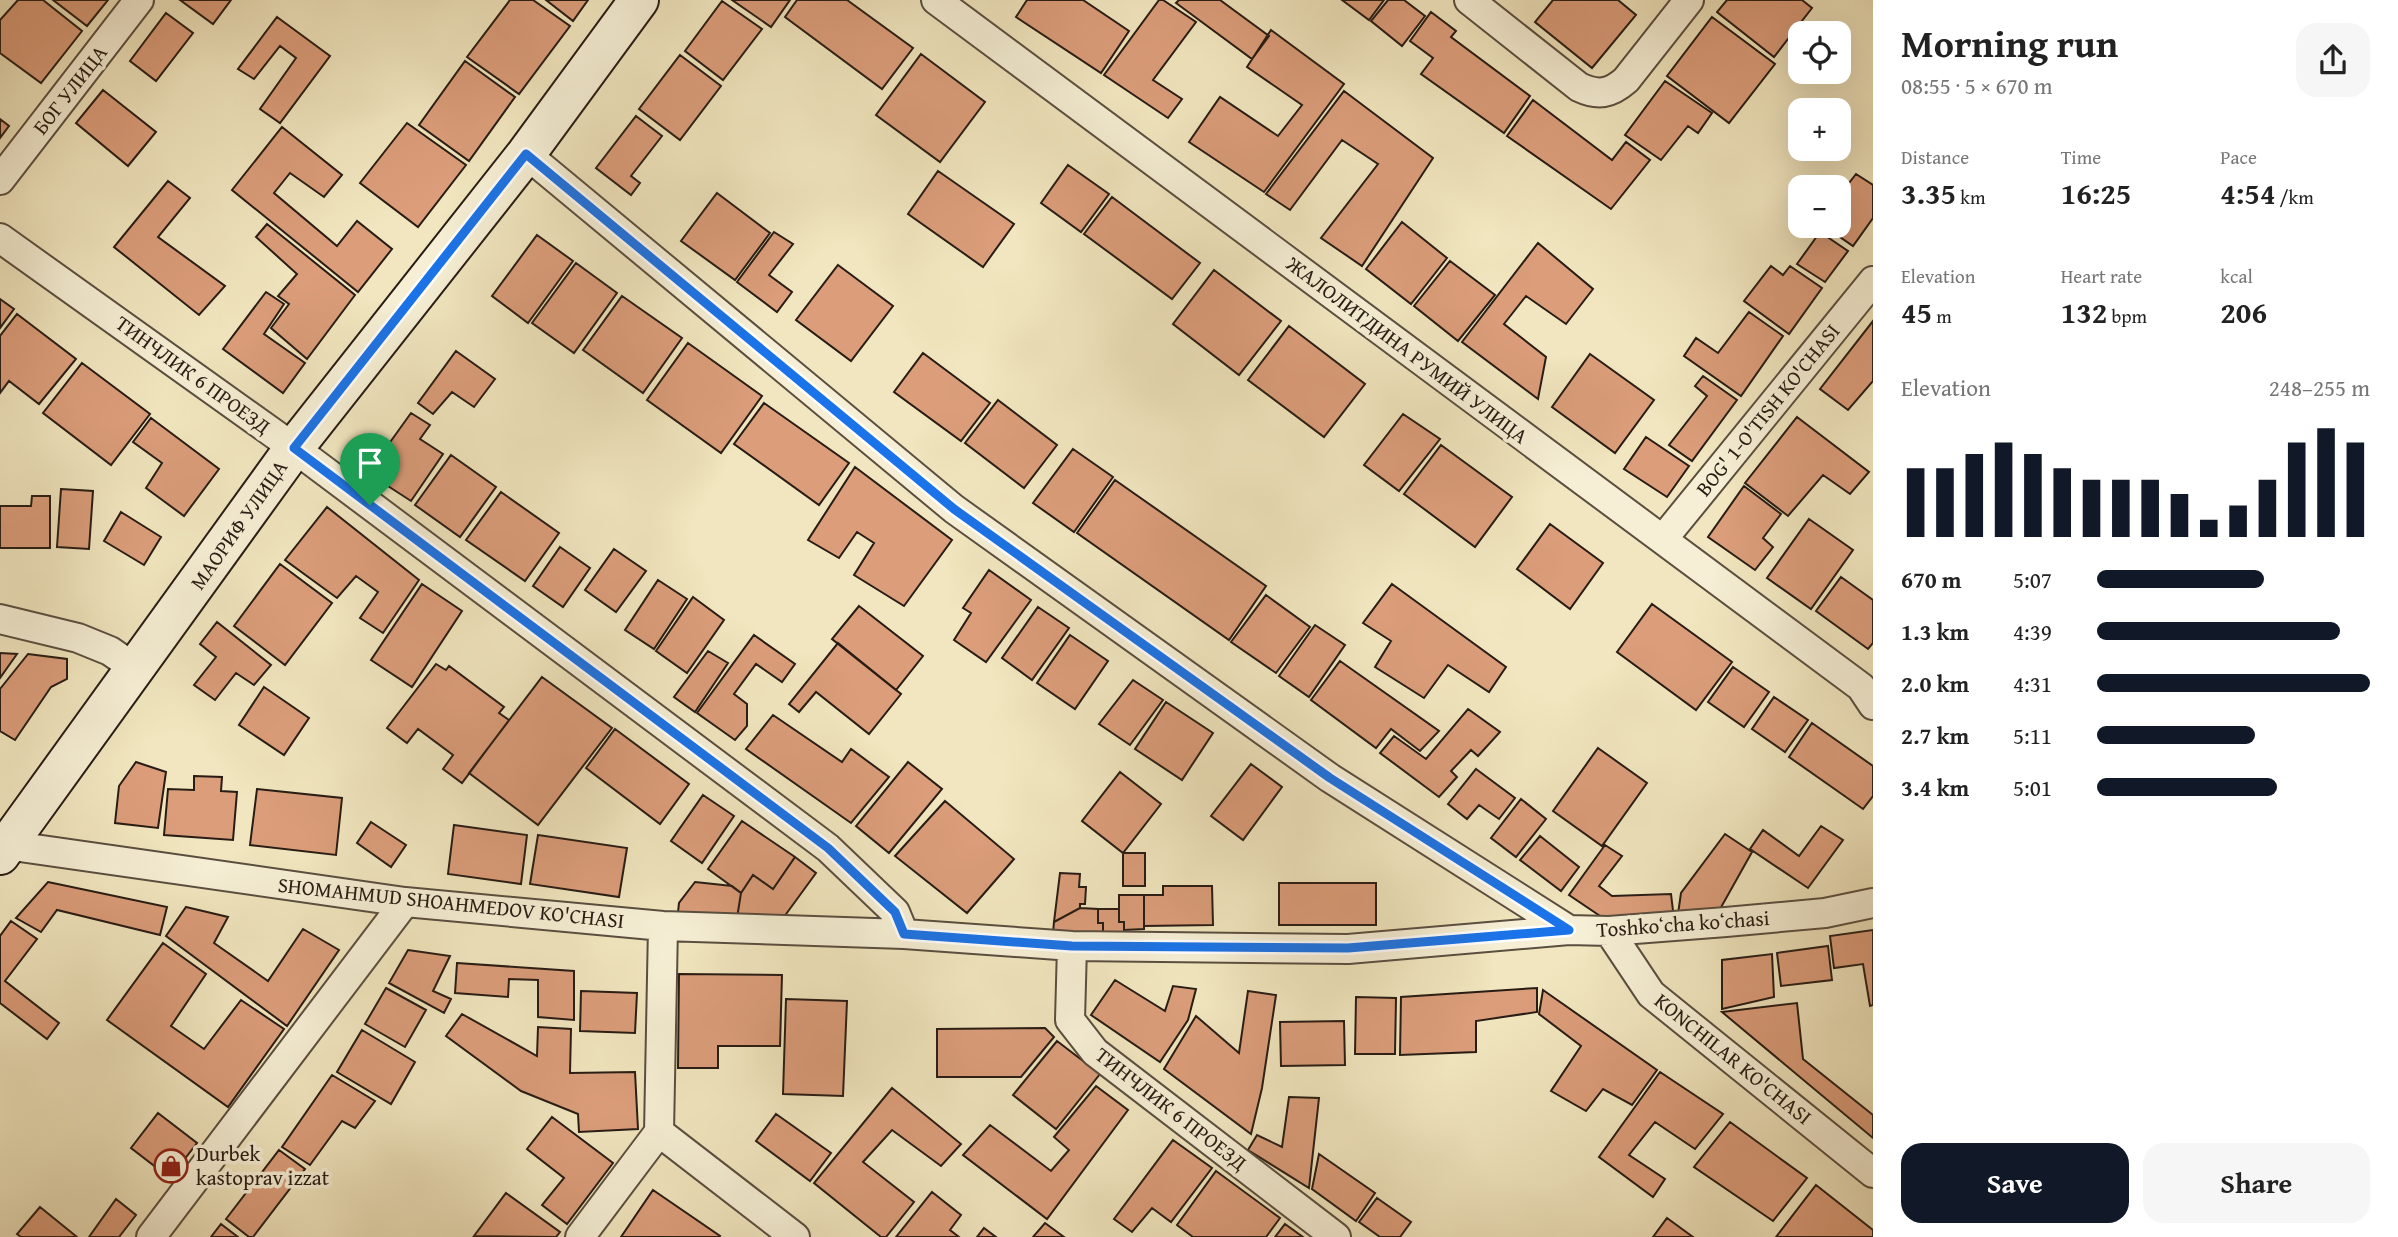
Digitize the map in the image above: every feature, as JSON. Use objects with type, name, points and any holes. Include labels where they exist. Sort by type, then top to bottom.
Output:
[{"type":"street","name":"БОГ УЛИЦА","points":[[0,180],[139,0]]},
{"type":"street","name":"МАОРИФ УЛИЦА","points":[[2,848],[136,669],[294,448],[526,154],[639,0]]},
{"type":"street","name":"ЖАЛОЛИТДИНА РУМИЙ УЛИЦА","points":[[936,0],[1861,687],[1873,705]]},
{"type":"street","points":[[1469,0],[1579,87],[1590,92],[1603,93],[1615,89],[1626,80],[1689,0]]},
{"type":"street","points":[[526,154],[954,509],[1330,778],[1569,930]]},
{"type":"street","name":"ТИНЧЛИК 6 ПРОЕЗД","points":[[0,238],[294,448],[828,848],[895,912],[904,934]]},
{"type":"street","name":"BOG' 1-O'TISH KO'CHASI","points":[[1663,539],[1873,281]]},
{"type":"street","points":[[0,619],[78,638],[110,651],[136,669]]},
{"type":"street","name":"SHOMAHMUD SHOAHMEDOV KO'CHASI","points":[[2,848],[405,902],[663,926],[904,934]]},
{"type":"street","points":[[151,1237],[405,902]]},
{"type":"street","name":"Toshkoʻcha koʻchasi","points":[[904,934],[1072,946],[1348,948],[1569,930],[1609,931],[1825,913],[1873,903]]},
{"type":"street","points":[[580,1237],[659,1132],[663,926]]},
{"type":"street","name":"KONCHILAR KO'CHASI","points":[[1609,931],[1651,994],[1873,1173]]},
{"type":"street","name":"ТИНЧЛИК 6 ПРОЕЗД","points":[[1072,946],[1070,1020],[1095,1052],[1336,1237]]},
{"type":"street","points":[[659,1132],[795,1237]]},
{"type":"building","points":[[18,0],[43,0],[82,31],[41,83],[0,53],[0,20]]},
{"type":"building","points":[[53,0],[108,0],[87,26]]},
{"type":"building","points":[[180,0],[231,0],[213,24]]},
{"type":"building","points":[[510,0],[533,0],[570,26],[519,94],[467,57]]},
{"type":"building","points":[[546,0],[588,0],[573,21]]},
{"type":"building","points":[[732,0],[790,0],[771,27]]},
{"type":"building","points":[[797,0],[847,0],[913,48],[882,89],[785,17]]},
{"type":"building","points":[[1027,0],[1083,0],[1129,31],[1101,73],[1016,17]]},
{"type":"building","points":[[1159,0],[1196,22],[1153,80],[1182,99],[1168,118],[1104,75]]},
{"type":"building","points":[[1179,0],[1220,0],[1269,36],[1252,59],[1176,3]]},
{"type":"building","points":[[1342,0],[1384,0],[1369,20]]},
{"type":"building","points":[[1388,0],[1404,0],[1425,16],[1402,46],[1371,21]]},
{"type":"building","points":[[1553,0],[1618,0],[1636,15],[1592,68],[1535,22]]},
{"type":"building","points":[[1727,0],[1802,0],[1812,8],[1802,21],[1788,21],[1788,39],[1774,57],[1717,12]]},
{"type":"building","points":[[722,1],[762,29],[723,80],[685,51]]},
{"type":"building","points":[[1431,12],[1456,31],[1451,37],[1530,96],[1504,133],[1421,74],[1433,58],[1410,41]]},
{"type":"building","points":[[166,13],[193,33],[156,81],[130,61]]},
{"type":"building","points":[[277,17],[330,56],[280,123],[260,109],[296,58],[280,46],[254,79],[238,69]]},
{"type":"building","points":[[1712,17],[1775,64],[1729,123],[1667,76]]},
{"type":"building","points":[[1271,30],[1344,84],[1264,192],[1189,142],[1220,97],[1278,136],[1302,105],[1247,67]]},
{"type":"building","points":[[921,54],[985,102],[940,162],[876,115]]},
{"type":"building","points":[[680,55],[721,86],[680,140],[639,109]]},
{"type":"building","points":[[465,61],[515,97],[469,161],[419,125]]},
{"type":"building","points":[[1665,81],[1712,113],[1698,133],[1688,126],[1661,160],[1625,135]]},
{"type":"building","points":[[103,90],[156,132],[128,166],[76,123]]},
{"type":"building","points":[[1344,91],[1433,158],[1362,266],[1321,238],[1378,164],[1342,140],[1290,210],[1266,194]]},
{"type":"building","points":[[1533,100],[1612,160],[1626,142],[1650,160],[1611,209],[1507,136]]},
{"type":"building","points":[[636,116],[662,136],[631,176],[640,183],[631,195],[596,168]]},
{"type":"building","points":[[0,119],[9,126],[0,138]]},
{"type":"building","points":[[407,123],[466,165],[418,227],[360,183]]},
{"type":"building","points":[[282,127],[342,175],[324,197],[290,173],[274,193],[337,246],[357,221],[392,249],[358,292],[232,190]]},
{"type":"building","points":[[1068,165],[1109,194],[1081,232],[1041,203]]},
{"type":"building","points":[[938,171],[1014,224],[983,267],[908,214]]},
{"type":"building","points":[[1856,174],[1873,185],[1873,218],[1853,246],[1841,238],[1851,238],[1851,180]]},
{"type":"building","points":[[168,181],[190,198],[158,237],[225,286],[199,315],[114,247]]},
{"type":"building","points":[[717,193],[770,233],[735,280],[681,241]]},
{"type":"building","points":[[1112,197],[1200,263],[1172,299],[1084,234]]},
{"type":"building","points":[[1402,222],[1447,258],[1411,304],[1366,269]]},
{"type":"building","points":[[267,224],[355,295],[307,359],[271,328],[289,304],[278,296],[297,274],[256,237]]},
{"type":"building","points":[[774,232],[793,244],[769,275],[792,292],[777,312],[737,282]]},
{"type":"building","points":[[537,235],[573,261],[528,323],[492,296]]},
{"type":"building","points":[[1816,238],[1829,238],[1848,251],[1825,282],[1797,264]]},
{"type":"building","points":[[1538,243],[1593,289],[1566,324],[1526,296],[1504,324],[1546,357],[1538,399],[1462,342]]},
{"type":"building","points":[[1450,261],[1495,295],[1458,341],[1414,306]]},
{"type":"building","points":[[576,263],[617,293],[574,353],[532,323]]},
{"type":"building","points":[[838,265],[893,306],[851,361],[796,320]]},
{"type":"building","points":[[1771,266],[1783,275],[1790,266],[1822,288],[1789,334],[1744,301]]},
{"type":"building","points":[[1214,270],[1281,321],[1239,375],[1173,324]]},
{"type":"building","points":[[266,292],[284,304],[264,334],[305,363],[283,393],[223,349]]},
{"type":"building","points":[[622,296],[682,338],[643,393],[583,350]]},
{"type":"building","points":[[0,299],[14,309],[0,328]]},
{"type":"building","points":[[1749,312],[1783,336],[1741,396],[1684,356],[1696,338],[1718,353]]},
{"type":"building","points":[[17,314],[76,359],[39,404],[9,381],[0,393],[0,336]]},
{"type":"building","points":[[1873,321],[1873,381],[1848,410],[1820,389]]},
{"type":"building","points":[[1289,326],[1365,384],[1324,437],[1248,380]]},
{"type":"building","points":[[688,343],[762,396],[721,453],[647,400]]},
{"type":"building","points":[[456,351],[495,379],[474,407],[452,392],[433,414],[418,403]]},
{"type":"building","points":[[923,353],[990,403],[961,441],[894,392]]},
{"type":"building","points":[[1590,354],[1654,400],[1615,453],[1552,407]]},
{"type":"building","points":[[82,363],[150,414],[111,465],[43,413]]},
{"type":"building","points":[[1703,376],[1737,400],[1692,461],[1669,445],[1707,396],[1695,386]]},
{"type":"building","points":[[998,400],[1057,445],[1024,488],[965,443]]},
{"type":"building","points":[[764,403],[849,463],[819,505],[734,444]]},
{"type":"building","points":[[411,413],[430,425],[420,439],[443,454],[411,501],[368,473]]},
{"type":"building","points":[[1403,414],[1440,439],[1399,491],[1364,465]]},
{"type":"building","points":[[1797,417],[1869,472],[1850,494],[1823,475],[1788,516],[1745,483]]},
{"type":"building","points":[[151,418],[219,469],[184,516],[146,488],[162,463],[133,442]]},
{"type":"building","points":[[1646,437],[1689,466],[1667,497],[1624,469]]},
{"type":"building","points":[[1441,445],[1512,497],[1475,547],[1404,494]]},
{"type":"building","points":[[1073,449],[1113,477],[1074,532],[1033,503]]},
{"type":"building","points":[[451,455],[496,487],[460,537],[415,505]]},
{"type":"building","points":[[855,467],[952,540],[904,606],[854,575],[874,543],[857,532],[839,558],[808,540]]},
{"type":"building","points":[[1115,480],[1266,586],[1229,640],[1077,533]]},
{"type":"building","points":[[1744,486],[1781,514],[1763,538],[1773,547],[1755,570],[1708,537]]},
{"type":"building","points":[[61,489],[93,491],[89,549],[57,547]]},
{"type":"building","points":[[501,492],[559,533],[525,581],[466,540]]},
{"type":"building","points":[[32,496],[50,496],[50,548],[0,548],[0,506],[31,506]]},
{"type":"building","points":[[327,507],[419,580],[383,633],[360,618],[378,592],[356,576],[337,598],[285,560]]},
{"type":"building","points":[[121,512],[161,537],[144,565],[104,541]]},
{"type":"building","points":[[1809,519],[1853,550],[1811,609],[1767,578]]},
{"type":"building","points":[[1550,524],[1603,563],[1570,609],[1517,569]]},
{"type":"building","points":[[560,547],[590,568],[563,607],[533,586]]},
{"type":"building","points":[[614,549],[646,571],[616,612],[585,590]]},
{"type":"building","points":[[280,564],[332,603],[285,665],[234,626]]},
{"type":"building","points":[[989,570],[1031,600],[986,662],[954,640],[971,613],[963,608]]},
{"type":"building","points":[[1841,577],[1873,600],[1873,643],[1868,649],[1816,611]]},
{"type":"building","points":[[658,580],[687,599],[654,649],[625,630]]},
{"type":"building","points":[[422,584],[462,611],[412,687],[371,660]]},
{"type":"building","points":[[1392,584],[1506,667],[1489,692],[1448,665],[1424,698],[1375,667],[1391,641],[1363,623]]},
{"type":"building","points":[[1266,595],[1310,627],[1276,673],[1231,642]]},
{"type":"building","points":[[693,597],[724,620],[687,673],[656,651]]},
{"type":"building","points":[[1652,604],[1732,662],[1696,710],[1617,652]]},
{"type":"building","points":[[859,606],[923,656],[896,690],[832,639]]},
{"type":"building","points":[[1038,607],[1069,628],[1032,680],[1002,658]]},
{"type":"building","points":[[217,622],[271,665],[254,685],[236,673],[215,700],[194,685],[216,657],[200,644]]},
{"type":"building","points":[[1315,625],[1345,645],[1309,697],[1279,676]]},
{"type":"building","points":[[754,635],[795,664],[782,682],[756,664],[734,694],[747,704],[747,726],[735,740],[697,713]]},
{"type":"building","points":[[1070,635],[1108,661],[1075,709],[1037,683]]},
{"type":"building","points":[[838,643],[901,694],[869,734],[816,692],[799,712],[789,704]]},
{"type":"building","points":[[708,651],[728,663],[695,712],[674,697]]},
{"type":"building","points":[[0,653],[17,654],[0,678]]},
{"type":"building","points":[[28,654],[67,659],[67,679],[51,687],[15,740],[0,731],[0,689]]},
{"type":"building","points":[[1340,661],[1439,731],[1420,751],[1391,729],[1376,748],[1311,700]]},
{"type":"building","points":[[436,664],[446,670],[449,666],[504,707],[499,713],[509,720],[462,783],[443,769],[453,755],[418,729],[407,743],[387,728]]},
{"type":"building","points":[[1733,667],[1769,692],[1744,727],[1708,702]]},
{"type":"building","points":[[542,677],[612,728],[538,825],[469,773]]},
{"type":"building","points":[[1133,680],[1163,700],[1130,745],[1099,724]]},
{"type":"building","points":[[264,687],[309,718],[284,755],[239,725]]},
{"type":"building","points":[[1774,697],[1808,720],[1785,752],[1752,729]]},
{"type":"building","points":[[1166,702],[1213,733],[1182,780],[1135,749]]},
{"type":"building","points":[[1468,709],[1500,732],[1478,756],[1471,750],[1451,771],[1457,777],[1439,797],[1380,753],[1394,736],[1426,759]]},
{"type":"building","points":[[773,715],[842,762],[851,749],[889,777],[851,823],[746,749]]},
{"type":"building","points":[[1812,723],[1873,766],[1873,796],[1863,809],[1789,757]]},
{"type":"building","points":[[615,729],[689,784],[660,824],[586,768]]},
{"type":"building","points":[[1598,748],[1647,783],[1602,846],[1553,811]]},
{"type":"building","points":[[136,762],[166,772],[158,828],[115,823],[119,786]]},
{"type":"building","points":[[908,762],[942,789],[889,853],[856,826]]},
{"type":"building","points":[[1251,764],[1282,787],[1243,840],[1211,816]]},
{"type":"building","points":[[1476,769],[1515,798],[1499,819],[1479,805],[1467,819],[1448,804]]},
{"type":"building","points":[[1120,772],[1161,804],[1123,853],[1082,821]]},
{"type":"building","points":[[194,776],[222,777],[221,791],[237,792],[233,840],[164,835],[168,789],[194,790]]},
{"type":"building","points":[[257,789],[342,798],[336,855],[250,845]]},
{"type":"building","points":[[703,795],[734,816],[702,863],[671,841]]},
{"type":"building","points":[[1521,799],[1546,819],[1516,857],[1491,838]]},
{"type":"building","points":[[945,801],[1014,859],[967,913],[895,856]]},
{"type":"building","points":[[742,821],[795,857],[773,889],[753,875],[741,893],[708,869]]},
{"type":"building","points":[[371,822],[406,845],[391,867],[357,843]]},
{"type":"building","points":[[454,825],[527,835],[521,884],[448,874]]},
{"type":"building","points":[[1821,826],[1843,840],[1808,888],[1750,849],[1763,830],[1799,856]]},
{"type":"building","points":[[1725,834],[1752,852],[1715,918],[1677,921],[1681,893]]},
{"type":"building","points":[[538,835],[627,848],[619,897],[530,884]]},
{"type":"building","points":[[1540,836],[1579,867],[1561,891],[1520,860]]},
{"type":"building","points":[[1605,845],[1622,856],[1599,886],[1612,896],[1671,894],[1674,919],[1612,924],[1569,895]]},
{"type":"building","points":[[1123,853],[1145,853],[1145,886],[1123,886]]},
{"type":"building","points":[[795,857],[816,873],[781,921],[737,918],[741,893],[753,875],[773,889]]},
{"type":"building","points":[[1060,873],[1080,874],[1079,887],[1086,887],[1085,904],[1080,904],[1080,908],[1054,922]]},
{"type":"building","points":[[48,882],[167,907],[160,935],[57,910],[41,932],[16,918]]},
{"type":"building","points":[[695,882],[732,886],[741,893],[737,918],[678,912],[679,903]]},
{"type":"building","points":[[1279,883],[1376,883],[1376,925],[1279,925]]},
{"type":"building","points":[[1163,886],[1212,886],[1213,925],[1144,926],[1144,895],[1163,895]]},
{"type":"building","points":[[1119,895],[1144,895],[1144,929],[1124,930],[1124,922],[1119,922]]},
{"type":"building","points":[[186,907],[228,917],[214,943],[268,981],[303,929],[339,950],[287,1026],[166,936]]},
{"type":"building","points":[[1080,908],[1098,909],[1098,923],[1103,923],[1103,934],[1053,933],[1054,922]]},
{"type":"building","points":[[1098,909],[1119,909],[1119,922],[1124,922],[1124,935],[1103,934],[1103,923],[1098,923]]},
{"type":"building","points":[[11,921],[37,939],[5,981],[59,1023],[47,1039],[0,1003],[0,936]]},
{"type":"building","points":[[1873,930],[1873,1005],[1870,1006],[1863,964],[1834,968],[1830,936]]},
{"type":"building","points":[[163,943],[206,974],[171,1026],[204,1049],[241,1000],[284,1029],[228,1107],[107,1020]]},
{"type":"building","points":[[1828,946],[1832,980],[1781,986],[1777,953]]},
{"type":"building","points":[[408,950],[450,956],[433,991],[451,999],[444,1013],[389,983]]},
{"type":"building","points":[[1772,954],[1774,997],[1722,1009],[1722,960]]},
{"type":"building","points":[[457,963],[574,971],[574,1020],[538,1017],[538,980],[509,979],[508,997],[455,993]]},
{"type":"building","points":[[679,974],[782,975],[780,1046],[718,1046],[718,1068],[678,1068]]},
{"type":"building","points":[[1115,980],[1165,1011],[1173,986],[1196,989],[1188,1020],[1160,1062],[1091,1015]]},
{"type":"building","points":[[386,988],[426,1010],[405,1047],[365,1024]]},
{"type":"building","points":[[1537,988],[1537,1012],[1476,1021],[1476,1052],[1400,1055],[1401,997]]},
{"type":"building","points":[[1543,990],[1657,1070],[1632,1105],[1603,1089],[1586,1111],[1551,1091],[1581,1046],[1539,1014]]},
{"type":"building","points":[[581,991],[637,993],[635,1033],[580,1031]]},
{"type":"building","points":[[1248,991],[1276,995],[1262,1088],[1251,1134],[1164,1069],[1196,1016],[1239,1053]]},
{"type":"building","points":[[1356,997],[1396,998],[1395,1054],[1355,1054]]},
{"type":"building","points":[[786,999],[847,1001],[843,1096],[783,1094]]},
{"type":"building","points":[[1797,1003],[1803,1059],[1873,1115],[1873,1138],[1722,1012]]},
{"type":"building","points":[[462,1014],[537,1056],[538,1027],[571,1029],[570,1073],[635,1072],[638,1129],[579,1132],[578,1114],[521,1091],[446,1036]]},
{"type":"building","points":[[1344,1021],[1345,1065],[1281,1066],[1280,1022]]},
{"type":"building","points":[[1045,1028],[1054,1037],[1021,1077],[937,1077],[937,1029]]},
{"type":"building","points":[[362,1030],[415,1062],[391,1104],[337,1072]]},
{"type":"building","points":[[1057,1041],[1100,1074],[1056,1129],[1013,1095]]},
{"type":"building","points":[[1660,1072],[1723,1114],[1695,1149],[1655,1122],[1629,1155],[1665,1179],[1653,1197],[1599,1157]]},
{"type":"building","points":[[332,1075],[375,1101],[355,1128],[342,1121],[310,1165],[282,1147]]},
{"type":"building","points":[[1096,1086],[1128,1110],[1047,1219],[963,1155],[990,1125],[1051,1171],[1069,1150],[1054,1137]]},
{"type":"building","points":[[892,1088],[961,1144],[941,1166],[892,1130],[863,1162],[914,1202],[886,1237],[881,1237],[814,1183]]},
{"type":"building","points":[[1289,1097],[1319,1098],[1309,1188],[1248,1150],[1257,1135],[1282,1147]]},
{"type":"building","points":[[158,1113],[197,1143],[170,1178],[131,1148]]},
{"type":"building","points":[[776,1114],[831,1153],[810,1181],[756,1141]]},
{"type":"building","points":[[552,1117],[613,1163],[567,1224],[542,1205],[564,1178],[527,1149]]},
{"type":"building","points":[[1730,1122],[1807,1178],[1773,1221],[1694,1167]]},
{"type":"building","points":[[1173,1140],[1212,1168],[1171,1222],[1152,1208],[1132,1232],[1114,1219]]},
{"type":"building","points":[[279,1150],[305,1169],[253,1237],[249,1237],[226,1219]]},
{"type":"building","points":[[1319,1154],[1375,1193],[1356,1221],[1312,1189]]},
{"type":"building","points":[[1216,1171],[1280,1218],[1266,1237],[1193,1237],[1177,1225]]},
{"type":"building","points":[[1816,1185],[1873,1230],[1873,1237],[1776,1237]]},
{"type":"building","points":[[653,1190],[720,1236],[621,1237]]},
{"type":"building","points":[[932,1192],[961,1215],[950,1230],[959,1237],[896,1237]]},
{"type":"building","points":[[506,1193],[560,1232],[556,1237],[474,1236]]},
{"type":"building","points":[[1377,1198],[1411,1222],[1400,1237],[1380,1237],[1359,1222]]},
{"type":"building","points":[[116,1199],[136,1215],[119,1237],[89,1237]]},
{"type":"building","points":[[40,1207],[77,1237],[21,1237],[17,1234]]},
{"type":"building","points":[[1667,1218],[1693,1237],[1653,1237]]},
{"type":"building","points":[[1045,1223],[1064,1237],[1033,1237]]},
{"type":"building","points":[[221,1224],[238,1237],[211,1237]]},
{"type":"building","points":[[1285,1224],[1303,1237],[1275,1237]]},
{"type":"building","points":[[984,1228],[996,1237],[977,1237]]},
{"type":"place","name":"Durbek kastoprav izzat","points":[[171,1166]]},
{"type":"route","points":[[526,154],[954,509],[1330,778],[1569,930],[1348,948],[1072,946],[904,934],[895,912],[828,848],[370,505],[294,448],[526,154]]}]
